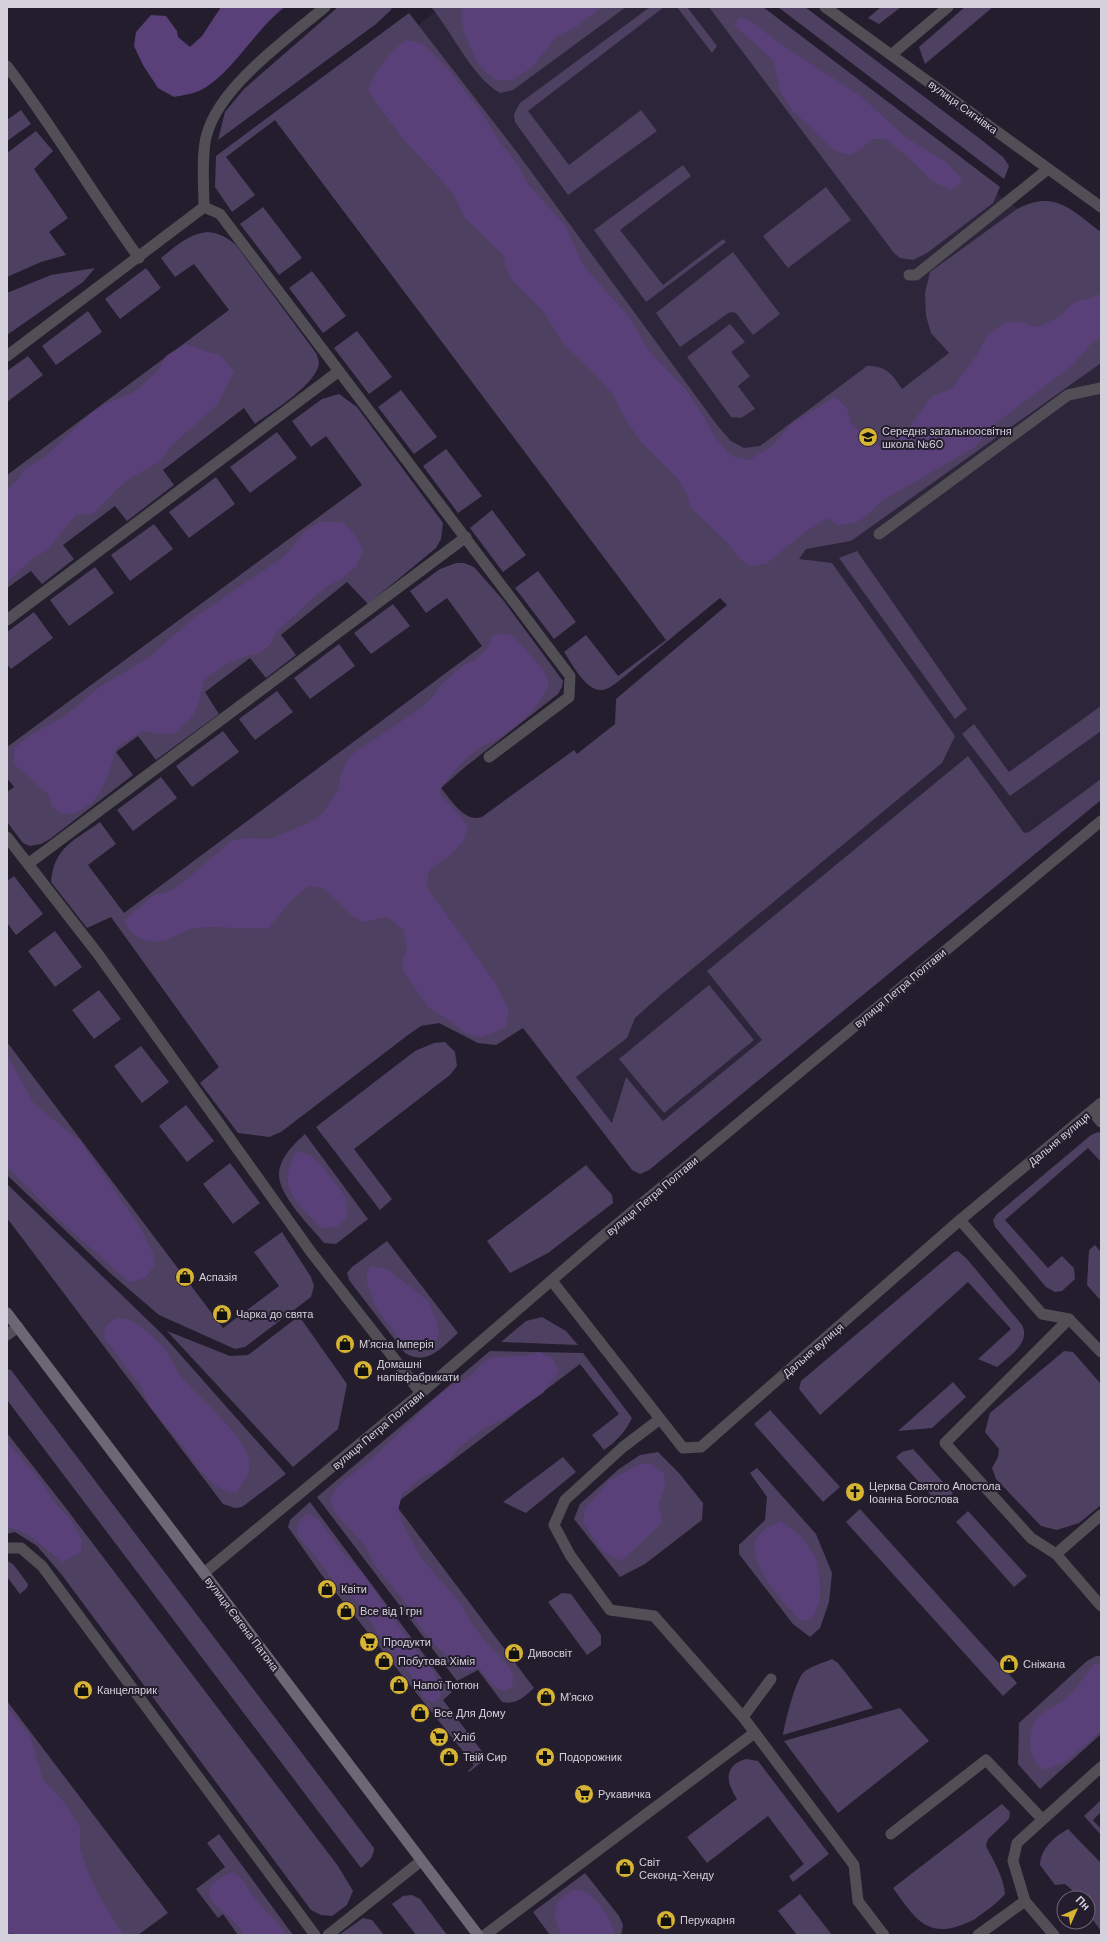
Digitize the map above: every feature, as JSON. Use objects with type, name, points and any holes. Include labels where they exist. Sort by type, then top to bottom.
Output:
[{"type":"main road","name":"вулиця Євгена Патона","points":[[7,1313],[478,1935]]},
{"type":"street","points":[[204,207],[206,135],[220,104],[260,61],[325,7]]},
{"type":"street","name":"вулиця Сигнівка","points":[[825,7],[1101,207]]},
{"type":"street","points":[[891,55],[948,7]]},
{"type":"street","points":[[7,66],[31,97],[108,215],[139,258]]},
{"type":"street","points":[[910,275],[916,275],[1048,169]]},
{"type":"street","points":[[7,356],[139,258],[204,207]]},
{"type":"street","points":[[204,207],[220,214],[570,676],[569,697],[489,757]]},
{"type":"street","points":[[7,620],[339,370]]},
{"type":"street","points":[[879,534],[1068,395],[1101,388]]},
{"type":"street","points":[[28,864],[466,537]]},
{"type":"street","name":"вулиця Петра Полтави","points":[[204,1573],[421,1393],[552,1281],[1101,821]]},
{"type":"street","points":[[7,837],[98,954],[316,1258],[421,1393]]},
{"type":"street","name":"Дальня вулиця","points":[[552,1281],[683,1448],[701,1447],[960,1220],[1101,1103]]},
{"type":"street","points":[[1092,1111],[1101,1122]]},
{"type":"street","points":[[960,1220],[1042,1314],[1069,1319],[1101,1352]]},
{"type":"street","points":[[1069,1319],[945,1443],[1031,1538],[1056,1554],[1101,1606]]},
{"type":"street","points":[[7,1335],[18,1327]]},
{"type":"street","points":[[660,1419],[623,1447],[565,1500],[554,1525],[570,1555],[610,1610],[654,1616],[742,1717],[753,1734],[854,1865],[858,1901],[884,1935]]},
{"type":"street","points":[[1056,1554],[1101,1515]]},
{"type":"street","points":[[7,1548],[21,1548],[42,1566],[315,1935]]},
{"type":"street","points":[[742,1717],[771,1679]]},
{"type":"street","points":[[485,1935],[753,1734]]},
{"type":"street","points":[[891,1834],[986,1760],[1042,1819]]},
{"type":"street","points":[[1054,1935],[1025,1901],[1013,1861],[1017,1843],[1101,1767]]},
{"type":"street","points":[[328,1935],[421,1861]]},
{"type":"street","points":[[978,1935],[1025,1901]]},
{"type":"shaded area","points":[[221,7],[285,7],[274,16],[234,62],[212,83],[201,90],[174,97],[158,88],[143,65],[134,46],[136,32],[151,15],[166,16],[177,31],[178,37],[190,47],[202,36]]},
{"type":"shaded area","points":[[338,7],[392,7],[391,10],[376,24],[218,140],[225,112],[244,89]]},
{"type":"shaded area","points":[[431,7],[626,7],[513,90],[500,93],[480,76],[471,65]]},
{"type":"shaded area","name":"Середня загальноосвітня школа №60","points":[[440,7],[743,7],[1101,270],[1101,800],[649,1170],[520,1006],[615,724],[767,605],[353,81]]},
{"type":"shaded area","points":[[463,7],[602,7],[576,27],[557,36],[531,68],[513,80],[495,80],[479,64],[472,52],[463,28]]},
{"type":"shaded area","points":[[650,7],[664,7],[528,111],[569,165],[641,110],[657,131],[568,195],[515,122],[514,114],[520,103]]},
{"type":"shaded area","points":[[677,7],[687,7],[717,46],[712,53]]},
{"type":"shaded area","points":[[709,7],[763,7],[1000,187],[993,203],[927,253],[913,260],[900,258],[894,253]]},
{"type":"shaded area","points":[[778,7],[805,7],[979,138],[1003,157],[1009,166],[1004,179]]},
{"type":"shaded area","points":[[881,7],[901,7],[879,24],[868,18]]},
{"type":"shaded area","points":[[965,7],[993,7],[925,64],[919,47]]},
{"type":"shaded area","points":[[409,13],[516,151],[717,425],[731,441],[744,448],[760,446],[867,366],[880,367],[884,369],[892,375],[902,389],[949,353],[931,333],[926,316],[925,293],[930,272],[1017,209],[1030,203],[1042,201],[1052,202],[1062,205],[1081,216],[1101,232],[1101,363],[851,541],[806,549],[799,559],[832,563],[955,736],[942,763],[663,993],[635,1018],[627,1038],[576,1077],[612,1123],[626,1077],[663,1121],[762,1040],[707,971],[968,756],[1024,833],[1029,832],[1101,779],[1101,800],[649,1170],[640,1174],[632,1170],[523,1028],[496,1045],[478,1043],[439,1023],[421,1026],[281,1132],[269,1137],[238,1133],[200,1083],[219,1067],[111,917],[87,928],[51,882],[56,861],[61,853],[74,840],[100,822],[116,844],[88,865],[124,913],[482,646],[447,598],[426,613],[410,591],[440,569],[456,563],[464,563],[474,567],[503,600],[563,681],[562,687],[558,694],[465,767],[441,788],[464,814],[476,818],[482,817],[574,750],[577,754],[615,724],[616,699],[727,605],[720,598],[610,687],[599,690],[587,684],[576,671],[564,652],[586,635],[618,676],[666,640],[275,120],[226,157],[255,195],[232,212],[215,187],[216,156]]},
{"type":"shaded area","points":[[739,17],[751,21],[778,42],[863,98],[905,137],[947,163],[962,182],[951,190],[932,181],[910,159],[886,139],[872,139],[860,150],[850,155],[835,151],[792,110],[780,91],[773,60],[734,25]]},
{"type":"shaded area","points":[[406,40],[423,44],[447,68],[481,111],[497,138],[518,165],[527,183],[565,225],[583,265],[629,317],[650,352],[688,392],[714,436],[731,456],[749,460],[773,445],[792,423],[835,397],[847,408],[851,423],[867,441],[883,447],[906,432],[932,396],[951,389],[977,355],[987,336],[1004,323],[1019,321],[1035,327],[1044,325],[1060,316],[1076,301],[1091,298],[1101,293],[1101,340],[1094,340],[1075,363],[991,427],[975,447],[880,502],[866,516],[855,523],[838,525],[827,518],[805,532],[766,564],[749,566],[740,559],[725,540],[691,508],[687,494],[677,478],[641,442],[624,417],[612,393],[588,367],[564,345],[544,312],[512,280],[505,265],[504,256],[464,217],[455,197],[405,141],[372,97],[368,90],[379,69],[394,50]]},
{"type":"shaded area","points":[[21,110],[31,124],[7,141],[7,120]]},
{"type":"shaded area","points":[[36,131],[53,151],[34,169],[68,218],[49,232],[66,255],[41,262],[7,277],[7,153]]},
{"type":"shaded area","points":[[683,165],[691,176],[620,230],[663,285],[723,239],[726,242],[646,302],[594,230]]},
{"type":"shaded area","points":[[826,187],[851,220],[788,268],[763,236]]},
{"type":"shaded area","points":[[263,207],[302,258],[279,275],[240,224]]},
{"type":"shaded area","points":[[207,232],[223,236],[236,245],[316,353],[319,362],[317,370],[303,388],[255,424],[244,408],[163,470],[174,485],[127,521],[115,506],[63,545],[74,559],[42,584],[31,571],[7,588],[7,475],[229,310],[194,264],[175,277],[161,258],[188,238]]},
{"type":"shaded area","points":[[733,252],[780,314],[753,335],[736,313],[730,312],[680,347],[656,313]]},
{"type":"shaded area","points":[[95,268],[83,282],[7,335],[7,293],[51,275]]},
{"type":"shaded area","points":[[146,268],[161,288],[120,319],[105,299]]},
{"type":"shaded area","points":[[312,271],[346,316],[323,333],[289,288]]},
{"type":"shaded area","points":[[88,311],[102,332],[56,365],[42,346]]},
{"type":"shaded area","points":[[730,324],[745,342],[731,352],[750,376],[738,386],[755,409],[741,418],[731,417],[687,357]]},
{"type":"shaded area","points":[[357,331],[392,377],[369,394],[334,348]]},
{"type":"shaded area","points":[[185,344],[219,354],[234,371],[218,404],[173,444],[159,462],[129,479],[93,514],[76,515],[47,550],[33,558],[7,582],[7,489],[18,480],[25,469],[45,457],[92,412],[107,403],[134,392],[157,372],[166,356]]},
{"type":"shaded area","points":[[28,356],[43,375],[7,402],[7,371]]},
{"type":"shaded area","points":[[401,390],[437,437],[414,454],[378,407]]},
{"type":"shaded area","points":[[339,394],[357,407],[443,523],[441,539],[436,548],[368,604],[347,582],[281,635],[296,655],[266,678],[250,658],[205,692],[219,714],[156,760],[138,736],[116,752],[133,775],[50,839],[41,844],[30,846],[23,843],[7,822],[7,792],[14,787],[7,778],[7,747],[362,485],[326,436],[311,447],[292,421],[322,399]]},
{"type":"shaded area","points":[[277,432],[297,458],[250,493],[230,467]]},
{"type":"shaded area","points":[[446,449],[482,496],[458,513],[423,466]]},
{"type":"shaded area","points":[[216,477],[235,504],[189,538],[169,512]]},
{"type":"shaded area","points":[[492,510],[526,555],[503,572],[470,528]]},
{"type":"shaded area","points":[[319,522],[343,522],[356,537],[363,550],[356,567],[315,596],[276,633],[270,645],[260,653],[246,656],[223,666],[203,681],[196,710],[189,720],[176,733],[159,734],[143,731],[117,747],[100,792],[87,806],[77,812],[65,814],[61,814],[52,807],[48,794],[14,764],[14,748],[32,734],[65,716],[101,686],[148,658],[196,616],[284,557],[305,531]]},
{"type":"shaded area","points":[[154,524],[173,549],[130,581],[111,555]]},
{"type":"shaded area","points":[[857,551],[967,709],[955,719],[839,558]]},
{"type":"shaded area","points":[[95,567],[114,593],[69,626],[50,600]]},
{"type":"shaded area","points":[[538,571],[576,622],[554,639],[515,588]]},
{"type":"shaded area","points":[[393,604],[410,626],[371,654],[354,633]]},
{"type":"shaded area","points":[[34,612],[53,638],[11,669],[7,664],[7,632]]},
{"type":"shaded area","points":[[502,633],[511,635],[518,641],[544,671],[549,683],[541,700],[521,722],[505,734],[483,746],[463,761],[440,790],[441,796],[468,826],[463,842],[450,855],[429,870],[426,886],[496,984],[509,1011],[505,1028],[482,1037],[465,1033],[452,1022],[429,1008],[404,972],[402,962],[407,947],[403,929],[387,917],[364,922],[354,917],[323,888],[309,886],[293,899],[268,928],[196,928],[166,940],[156,942],[144,940],[130,930],[125,920],[152,896],[170,891],[185,881],[231,841],[248,838],[270,839],[309,823],[322,814],[338,790],[341,773],[351,755],[421,708],[434,696],[441,685],[462,666],[475,660],[488,648],[492,636]]},
{"type":"shaded area","points":[[339,644],[355,666],[310,699],[294,678]]},
{"type":"shaded area","points":[[277,691],[293,712],[255,740],[239,719]]},
{"type":"shaded area","points":[[1101,706],[1101,731],[1010,796],[962,734],[974,724],[1009,772]]},
{"type":"shaded area","points":[[223,731],[239,752],[192,787],[176,766]]},
{"type":"shaded area","points":[[161,777],[177,798],[133,831],[117,810]]},
{"type":"shaded area","points":[[14,876],[43,914],[16,935],[7,923],[7,881]]},
{"type":"shaded area","points":[[55,931],[82,967],[55,987],[28,951]]},
{"type":"shaded area","points":[[709,985],[754,1040],[664,1113],[619,1059]]},
{"type":"shaded area","points":[[99,990],[121,1019],[94,1039],[72,1010]]},
{"type":"shaded area","points":[[7,1042],[223,1328],[279,1286],[254,1252],[282,1232],[311,1277],[314,1286],[311,1297],[245,1347],[235,1349],[159,1315],[110,1273],[7,1175]]},
{"type":"shaded area","points":[[445,1042],[455,1052],[457,1066],[450,1075],[354,1149],[392,1199],[380,1210],[316,1127],[415,1051],[434,1043]]},
{"type":"shaded area","points":[[141,1046],[169,1082],[142,1103],[114,1066]]},
{"type":"shaded area","points":[[7,1054],[34,1104],[81,1142],[141,1229],[153,1253],[155,1265],[145,1278],[129,1282],[56,1217],[10,1169],[7,1168]]},
{"type":"shaded area","points":[[186,1105],[214,1141],[187,1162],[159,1126]]},
{"type":"shaded area","points":[[1098,1132],[1101,1133],[1101,1162],[1088,1148],[1005,1220],[1048,1268],[1062,1256],[1074,1268],[1075,1279],[1062,1291],[1055,1292],[1046,1287],[995,1227],[993,1220],[997,1214],[1091,1135]]},
{"type":"shaded area","points":[[305,1134],[368,1219],[336,1244],[324,1243],[290,1202],[280,1183],[279,1175],[284,1157]]},
{"type":"shaded area","points":[[299,1151],[310,1155],[321,1165],[346,1198],[347,1218],[336,1227],[322,1228],[302,1208],[291,1193],[288,1184],[288,1175],[292,1159]]},
{"type":"shaded area","points":[[230,1163],[260,1203],[233,1224],[203,1184]]},
{"type":"shaded area","points":[[586,1165],[612,1195],[613,1203],[548,1253],[510,1273],[487,1241]]},
{"type":"shaded area","points":[[7,1184],[162,1334],[286,1474],[242,1507],[235,1508],[223,1504],[7,1218]]},
{"type":"shaded area","points":[[387,1241],[458,1333],[440,1349],[427,1356],[420,1358],[413,1357],[405,1353],[349,1280],[347,1273],[352,1267]]},
{"type":"shaded area","points":[[1095,1245],[1101,1252],[1101,1301],[1087,1285],[1089,1250]]},
{"type":"shaded area","points":[[958,1251],[967,1259],[1022,1325],[1024,1338],[1013,1354],[997,1367],[978,1359],[1011,1329],[968,1282],[820,1415],[799,1389],[801,1381],[954,1252]]},
{"type":"shaded area","points":[[371,1266],[387,1269],[428,1301],[437,1321],[439,1333],[433,1346],[420,1351],[400,1340],[375,1306],[367,1282],[367,1271]]},
{"type":"shaded area","points":[[299,1316],[347,1384],[338,1429],[293,1467],[167,1331],[230,1356],[248,1355]]},
{"type":"shaded area","points":[[542,1317],[566,1331],[578,1345],[501,1342],[526,1321]]},
{"type":"shaded area","points":[[117,1318],[130,1320],[136,1323],[157,1341],[166,1351],[180,1375],[238,1438],[245,1449],[250,1465],[246,1478],[236,1492],[229,1492],[216,1486],[198,1468],[185,1449],[151,1408],[140,1386],[103,1336],[106,1326]]},
{"type":"shaded area","points":[[490,1351],[583,1353],[632,1418],[620,1436],[604,1450],[592,1435],[619,1414],[580,1364],[395,1504],[534,1688],[520,1700],[507,1703],[502,1702],[478,1670],[457,1681],[317,1497]]},
{"type":"shaded area","points":[[1064,1351],[1073,1352],[1101,1384],[1101,1505],[1079,1523],[1057,1530],[1041,1526],[996,1479],[992,1468],[998,1457],[999,1449],[985,1432],[990,1413]]},
{"type":"shaded area","points":[[539,1352],[552,1358],[559,1371],[543,1393],[504,1419],[484,1428],[459,1448],[443,1467],[421,1478],[402,1494],[398,1511],[408,1534],[422,1559],[461,1604],[472,1624],[508,1666],[514,1676],[512,1687],[503,1691],[494,1687],[479,1668],[465,1671],[459,1668],[431,1641],[419,1626],[408,1606],[376,1567],[365,1546],[335,1513],[330,1499],[334,1491],[347,1478],[366,1464],[441,1393],[451,1386],[468,1378],[484,1362],[493,1357],[526,1356]]},
{"type":"shaded area","points":[[7,1369],[11,1370],[374,1848],[372,1857],[361,1868],[7,1400]]},
{"type":"shaded area","points":[[953,1382],[966,1397],[932,1428],[898,1431]]},
{"type":"shaded area","points":[[770,1410],[840,1487],[823,1502],[754,1424]]},
{"type":"shaded area","points":[[7,1433],[338,1866],[353,1891],[347,1905],[332,1916],[321,1915],[311,1910],[62,1575],[37,1546],[15,1532],[7,1534]]},
{"type":"shaded area","points":[[7,1441],[39,1479],[55,1503],[70,1518],[82,1541],[81,1552],[63,1562],[27,1534],[10,1527],[7,1529]]},
{"type":"shaded area","points":[[913,1449],[953,1493],[940,1505],[896,1457],[902,1452]]},
{"type":"shaded area","points":[[658,1452],[679,1473],[703,1503],[702,1520],[645,1564],[620,1577],[574,1519],[580,1504],[619,1469],[640,1455]]},
{"type":"shaded area","points":[[563,1457],[576,1472],[526,1513],[503,1502]]},
{"type":"shaded area","points":[[640,1464],[651,1464],[664,1473],[665,1485],[659,1504],[662,1523],[620,1561],[602,1551],[583,1523],[585,1509],[610,1480]]},
{"type":"shaded area","points":[[757,1468],[816,1534],[832,1573],[829,1602],[820,1628],[810,1637],[793,1624],[739,1554],[739,1545],[765,1520],[767,1497],[750,1473]]},
{"type":"shaded area","points":[[310,1502],[452,1692],[443,1700],[487,1758],[469,1772],[468,1771],[474,1765],[321,1574],[288,1527],[290,1520]]},
{"type":"shaded area","points":[[860,1509],[1017,1683],[1003,1696],[846,1522]]},
{"type":"shaded area","points":[[968,1511],[1027,1576],[1014,1587],[956,1522]]},
{"type":"shaded area","points":[[309,1514],[319,1520],[343,1553],[363,1574],[415,1649],[428,1662],[442,1688],[440,1698],[435,1702],[426,1700],[408,1671],[382,1641],[361,1605],[334,1582],[312,1552],[300,1539],[297,1532],[298,1523],[304,1516]]},
{"type":"shaded area","points":[[781,1521],[801,1536],[816,1558],[820,1582],[820,1601],[812,1619],[801,1621],[794,1614],[768,1582],[756,1559],[755,1548],[757,1538],[764,1530]]},
{"type":"shaded area","points":[[7,1561],[13,1564],[28,1584],[27,1588],[20,1594],[7,1577]]},
{"type":"shaded area","points":[[562,1593],[571,1594],[601,1635],[601,1645],[587,1655],[548,1602]]},
{"type":"shaded area","points":[[1096,1656],[1101,1656],[1101,1734],[1040,1789],[1018,1764],[1019,1723],[1087,1661]]},
{"type":"shaded area","points":[[832,1659],[838,1663],[873,1708],[783,1735],[791,1702],[803,1673],[809,1668]]},
{"type":"shaded area","points":[[1094,1664],[1101,1664],[1101,1731],[1064,1763],[1043,1770],[1037,1764],[1031,1750],[1030,1742],[1033,1726],[1043,1713],[1064,1700],[1070,1694]]},
{"type":"shaded area","points":[[7,1701],[168,1913],[138,1935],[13,1935],[11,1933],[7,1935]]},
{"type":"shaded area","points":[[900,1708],[929,1741],[838,1813],[784,1741]]},
{"type":"shaded area","points":[[7,1709],[10,1710],[30,1736],[43,1780],[63,1801],[80,1827],[80,1849],[87,1870],[98,1894],[123,1935],[16,1935],[12,1933],[7,1935]]},
{"type":"shaded area","points":[[746,1759],[758,1761],[829,1854],[793,1882],[789,1876],[804,1864],[768,1816],[707,1863],[687,1837],[737,1799],[733,1793],[729,1781],[730,1770],[733,1766]]},
{"type":"shaded area","points":[[1101,1800],[1101,1812],[1093,1820],[1101,1829],[1101,1835],[1084,1816]]},
{"type":"shaded area","points":[[1002,1804],[1010,1812],[1009,1819],[988,1839],[986,1846],[1000,1875],[1005,1894],[995,1904],[975,1919],[960,1926],[947,1929],[936,1929],[926,1925],[910,1911],[893,1888]]},
{"type":"shaded area","points":[[1068,1829],[1101,1863],[1101,1931],[1096,1924],[1096,1890],[1072,1890],[1065,1884],[1055,1885],[1040,1865],[1046,1848],[1053,1839]]},
{"type":"shaded area","points":[[219,1834],[293,1935],[238,1935],[223,1914],[218,1918],[196,1889],[225,1867],[207,1843]]},
{"type":"shaded area","points":[[233,1872],[243,1880],[257,1901],[278,1923],[286,1935],[244,1935],[238,1926],[214,1903],[209,1895],[210,1888],[217,1880]]},
{"type":"shaded area","points":[[585,1873],[619,1916],[623,1925],[621,1935],[550,1935],[533,1912]]},
{"type":"shaded area","points":[[573,1890],[583,1891],[599,1904],[611,1923],[614,1935],[562,1935],[558,1928],[555,1915],[557,1904],[566,1894]]},
{"type":"shaded area","points":[[800,1894],[832,1935],[797,1935],[778,1911]]},
{"type":"shaded area","points":[[412,1895],[420,1899],[447,1935],[416,1935],[392,1904],[403,1896]]},
{"type":"shaded area","points":[[363,1918],[372,1920],[384,1935],[339,1935]]},
{"type":"place","name":"Середня загальноосвітня школа №60","points":[[868,437]]},
{"type":"place","name":"Аспазія","points":[[185,1277]]},
{"type":"place","name":"Чарка до свята","points":[[222,1314]]},
{"type":"place","name":"М'ясна Імперія","points":[[345,1344]]},
{"type":"place","name":"Домашні напівфабрикати","points":[[363,1370]]},
{"type":"place","name":"Церква Святого Апостола Іоанна Богослова","points":[[855,1492]]},
{"type":"place","name":"Квіти","points":[[327,1589]]},
{"type":"place","name":"Все від 1 грн","points":[[346,1611]]},
{"type":"place","name":"Продукти","points":[[369,1642]]},
{"type":"place","name":"Дивосвіт","points":[[514,1653]]},
{"type":"place","name":"Побутова Хімія","points":[[384,1661]]},
{"type":"place","name":"Сніжана","points":[[1009,1664]]},
{"type":"place","name":"Напої Тютюн","points":[[399,1685]]},
{"type":"place","name":"Канцелярик","points":[[83,1690]]},
{"type":"place","name":"М'яско","points":[[546,1697]]},
{"type":"place","name":"Все Для Дому","points":[[420,1713]]},
{"type":"place","name":"Хліб","points":[[439,1737]]},
{"type":"place","name":"Твій Сир","points":[[449,1757]]},
{"type":"place","name":"Подорожник","points":[[545,1757]]},
{"type":"place","name":"Рукавичка","points":[[584,1794]]},
{"type":"place","name":"Світ Секонд-Хенду","points":[[625,1868]]},
{"type":"place","name":"Перукарня","points":[[666,1920]]}]
